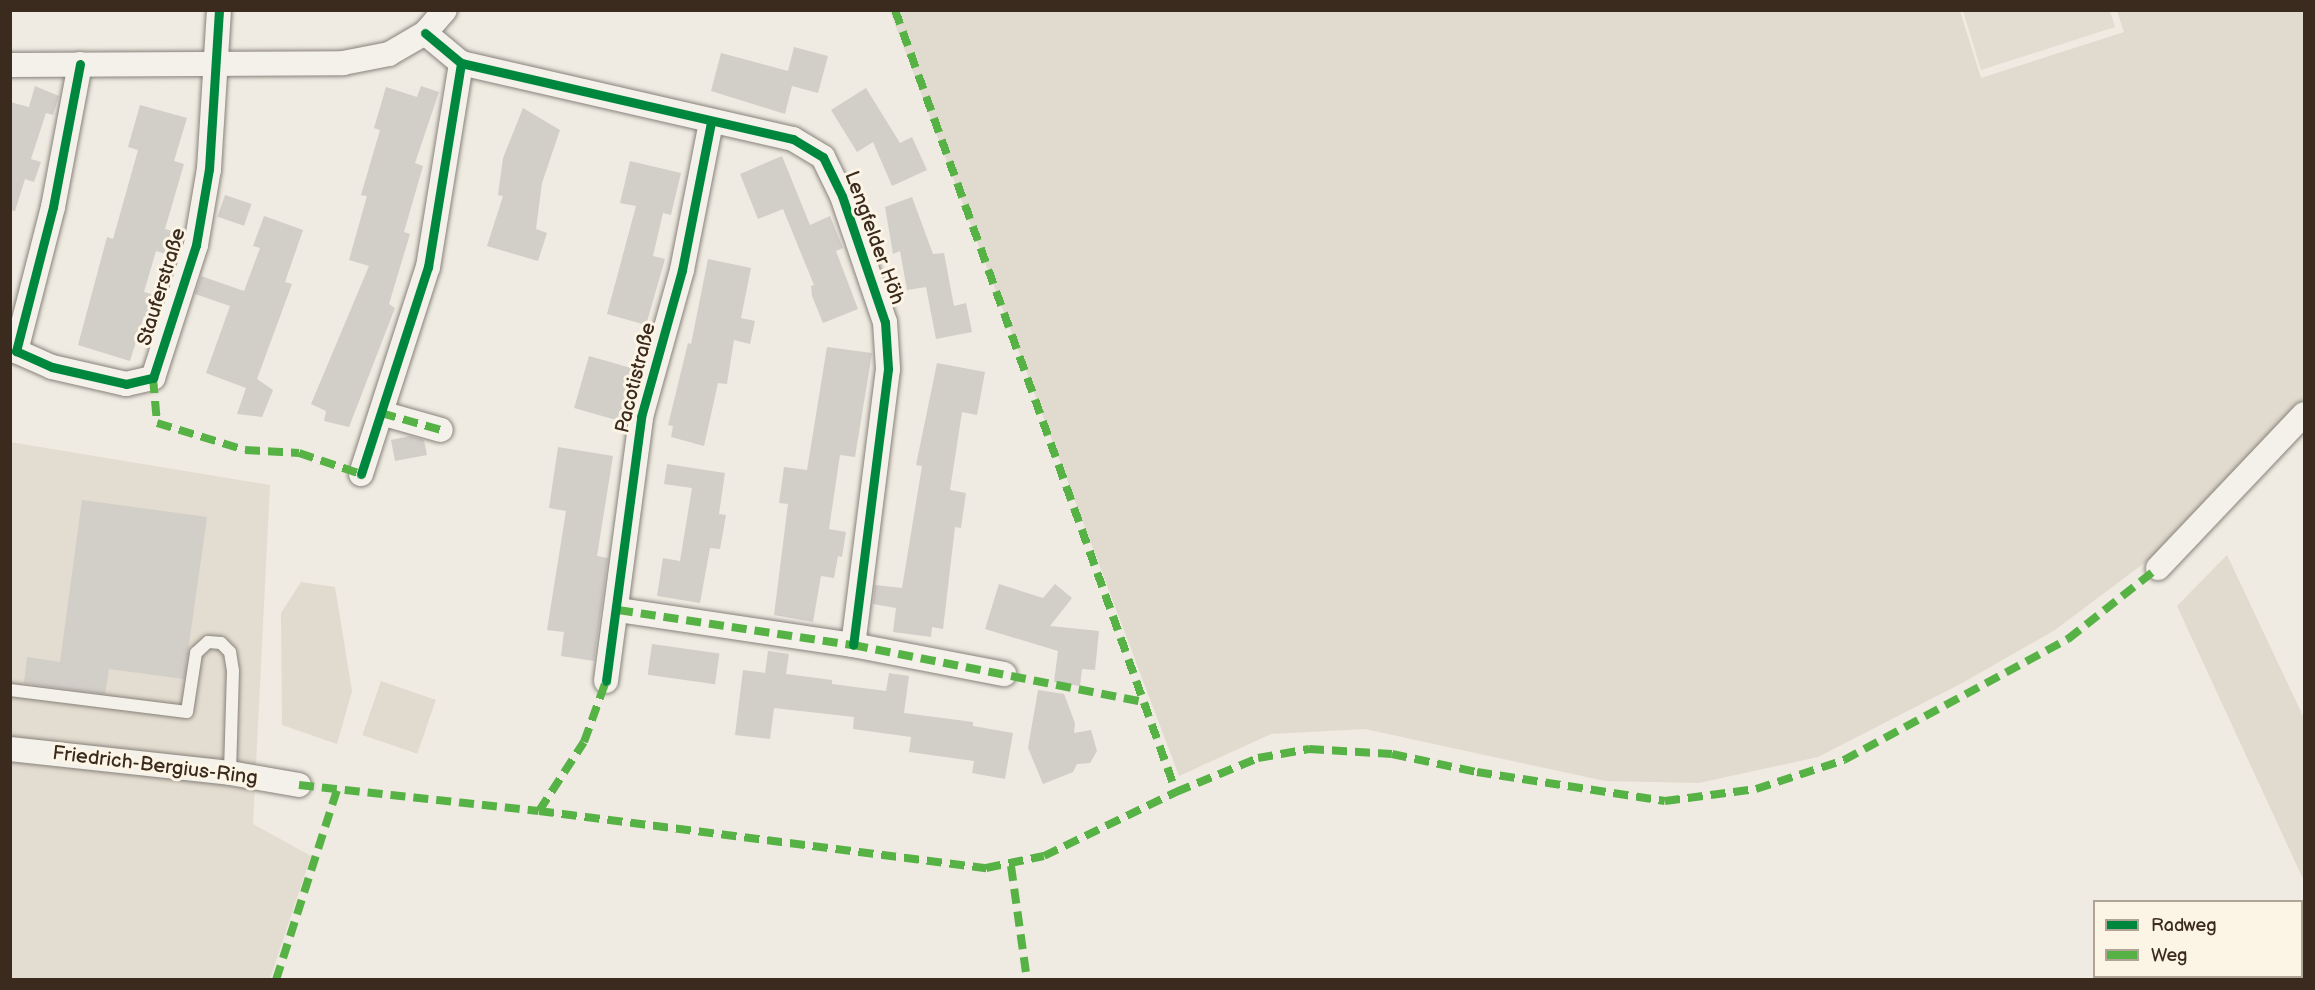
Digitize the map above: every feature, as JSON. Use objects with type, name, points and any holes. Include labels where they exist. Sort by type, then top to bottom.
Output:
[{"type":"street","points":[[218,64],[219,10]]},
{"type":"street","points":[[10,65],[343,63],[389,54],[425,33],[445,10]]},
{"type":"street","name":"Lengfelder Höh","points":[[425,33],[461,63],[793,139],[823,157],[842,196],[885,322],[888,369],[853,645]]},
{"type":"street","points":[[361,474],[428,267],[461,63]]},
{"type":"street","name":"Stauferstraße","points":[[80,64],[53,207],[13,352],[52,366],[126,384],[153,378],[196,245],[209,169],[218,64]]},
{"type":"street","name":"Pacotistraße","points":[[606,681],[618,610],[641,417],[682,270],[711,122]]},
{"type":"street","points":[[381,413],[441,430]]},
{"type":"street","points":[[2158,568],[2304,414]]},
{"type":"street","points":[[618,610],[853,645],[1004,674]]},
{"type":"street","name":"Friedrich-Bergius-Ring","points":[[10,748],[230,773],[299,785]]},
{"type":"lane","points":[[10,690],[187,712],[196,652],[208,642],[221,643],[230,652],[233,671],[230,773]]},
{"type":"shaded area","points":[[890,11],[1960,11],[1981,78],[2124,32],[2117,11],[2304,11],[2304,398],[2155,555],[2055,630],[1964,682],[1818,757],[1699,783],[1605,781],[1365,729],[1271,734],[1179,776]]},
{"type":"shaded area","points":[[1963,11],[2110,11],[2115,27],[1981,70]]},
{"type":"shaded area","points":[[10,442],[270,485],[253,824],[311,856],[270,979],[11,979]]},
{"type":"shaded area","points":[[2227,555],[2304,718],[2304,881],[2177,606]]},
{"type":"shaded area","points":[[301,582],[335,587],[352,691],[337,744],[282,725],[281,613]]},
{"type":"shaded area","points":[[381,681],[436,700],[417,754],[362,735]]},
{"type":"building","points":[[794,47],[828,56],[818,93],[792,86],[785,114],[711,91],[721,53],[788,71]]},
{"type":"building","points":[[35,86],[59,96],[53,115],[46,113],[31,159],[41,162],[34,182],[25,179],[15,211],[10,210],[10,102],[29,107]]},
{"type":"building","points":[[421,86],[439,92],[415,163],[423,166],[404,232],[410,234],[389,304],[395,308],[349,427],[324,421],[326,411],[311,404],[369,266],[349,260],[367,196],[361,195],[380,130],[374,128],[386,87],[417,97]]},
{"type":"building","points":[[866,88],[900,143],[912,137],[927,170],[892,186],[873,142],[857,152],[831,110]]},
{"type":"building","points":[[140,105],[187,118],[174,161],[184,164],[165,229],[175,232],[169,255],[156,251],[144,292],[158,296],[153,318],[144,316],[130,361],[78,345],[107,237],[113,239],[138,150],[128,147]]},
{"type":"building","points":[[523,108],[560,130],[542,183],[536,229],[547,233],[538,261],[487,246],[503,196],[498,195],[503,158]]},
{"type":"building","points":[[782,156],[810,225],[830,216],[843,248],[836,251],[858,309],[823,323],[812,296],[811,286],[814,285],[783,209],[758,219],[740,174]]},
{"type":"building","points":[[630,161],[681,173],[671,215],[663,213],[653,256],[665,259],[646,325],[607,314],[636,206],[620,203]]},
{"type":"building","points":[[225,195],[251,204],[244,226],[218,217]]},
{"type":"building","points":[[912,197],[933,254],[944,253],[954,306],[966,303],[972,332],[936,339],[926,287],[907,290],[900,251],[893,254],[885,207]]},
{"type":"building","points":[[264,216],[303,230],[285,282],[292,284],[257,379],[273,390],[262,417],[237,414],[246,388],[206,373],[230,306],[195,294],[201,276],[244,291],[260,248],[253,246]]},
{"type":"building","points":[[708,259],[751,268],[741,318],[755,321],[750,344],[734,340],[727,384],[718,383],[704,446],[671,437],[673,426],[668,425],[688,343],[691,344]]},
{"type":"building","points":[[827,347],[872,353],[855,457],[840,455],[829,529],[846,532],[842,557],[838,556],[834,578],[821,576],[813,622],[774,615],[788,504],[779,503],[784,467],[807,470]]},
{"type":"building","points":[[589,356],[637,370],[622,422],[574,408]]},
{"type":"building","points":[[937,363],[985,372],[977,415],[962,412],[950,490],[966,493],[961,528],[955,527],[943,629],[932,627],[931,637],[893,632],[896,608],[873,604],[875,585],[902,588],[922,466],[916,465]]},
{"type":"building","points":[[410,436],[424,440],[427,455],[395,461],[391,440]]},
{"type":"building","points":[[558,447],[613,456],[597,556],[608,558],[594,661],[561,656],[564,632],[547,630],[566,511],[549,508]]},
{"type":"building","points":[[667,464],[725,473],[719,514],[726,515],[720,549],[710,548],[700,603],[657,596],[663,558],[680,561],[692,488],[664,484]]},
{"type":"building","points":[[82,500],[207,517],[184,679],[109,669],[105,694],[24,683],[27,657],[60,662]]},
{"type":"building","points":[[999,584],[1043,598],[1055,584],[1072,598],[1050,626],[1099,631],[1095,670],[1082,669],[1080,686],[1054,682],[1058,651],[985,629]]},
{"type":"building","points":[[652,644],[719,653],[715,684],[648,675]]},
{"type":"building","points":[[768,651],[789,654],[786,674],[832,680],[832,684],[886,691],[889,673],[909,676],[904,713],[973,722],[973,726],[1013,733],[1005,779],[972,773],[974,761],[909,752],[911,737],[853,729],[854,717],[774,708],[770,739],[735,735],[743,670],[765,673]]},
{"type":"building","points":[[1038,690],[1064,694],[1075,723],[1074,733],[1091,730],[1097,751],[1090,763],[1077,764],[1073,772],[1043,784],[1028,748]]},
{"type":"marked path","points":[[895,10],[1176,792]]},
{"type":"marked path","points":[[153,378],[157,423],[245,450],[299,453],[361,474],[363,470]]},
{"type":"marked path","points":[[381,413],[441,430]]},
{"type":"marked path","points":[[299,785],[539,811],[986,868],[1044,856],[1176,792],[1258,758],[1309,749],[1392,754],[1477,772],[1665,801],[1756,789],[1844,760],[2068,639],[2158,568]]},
{"type":"marked path","points":[[618,610],[853,645],[1143,702]]},
{"type":"marked path","points":[[539,811],[584,742],[607,678]]},
{"type":"marked path","points":[[276,980],[337,790]]},
{"type":"marked path","points":[[1011,866],[1027,980]]},
{"type":"cycle path","points":[[80,64],[53,207],[16,351],[52,367],[126,384],[153,378],[196,245],[209,169],[219,10]]},
{"type":"cycle path","points":[[425,33],[461,63],[793,139],[823,157],[842,196],[885,322],[888,369],[853,645]]},
{"type":"cycle path","points":[[361,474],[428,267],[461,63]]},
{"type":"cycle path","points":[[606,681],[641,417],[682,270],[711,122]]}]
